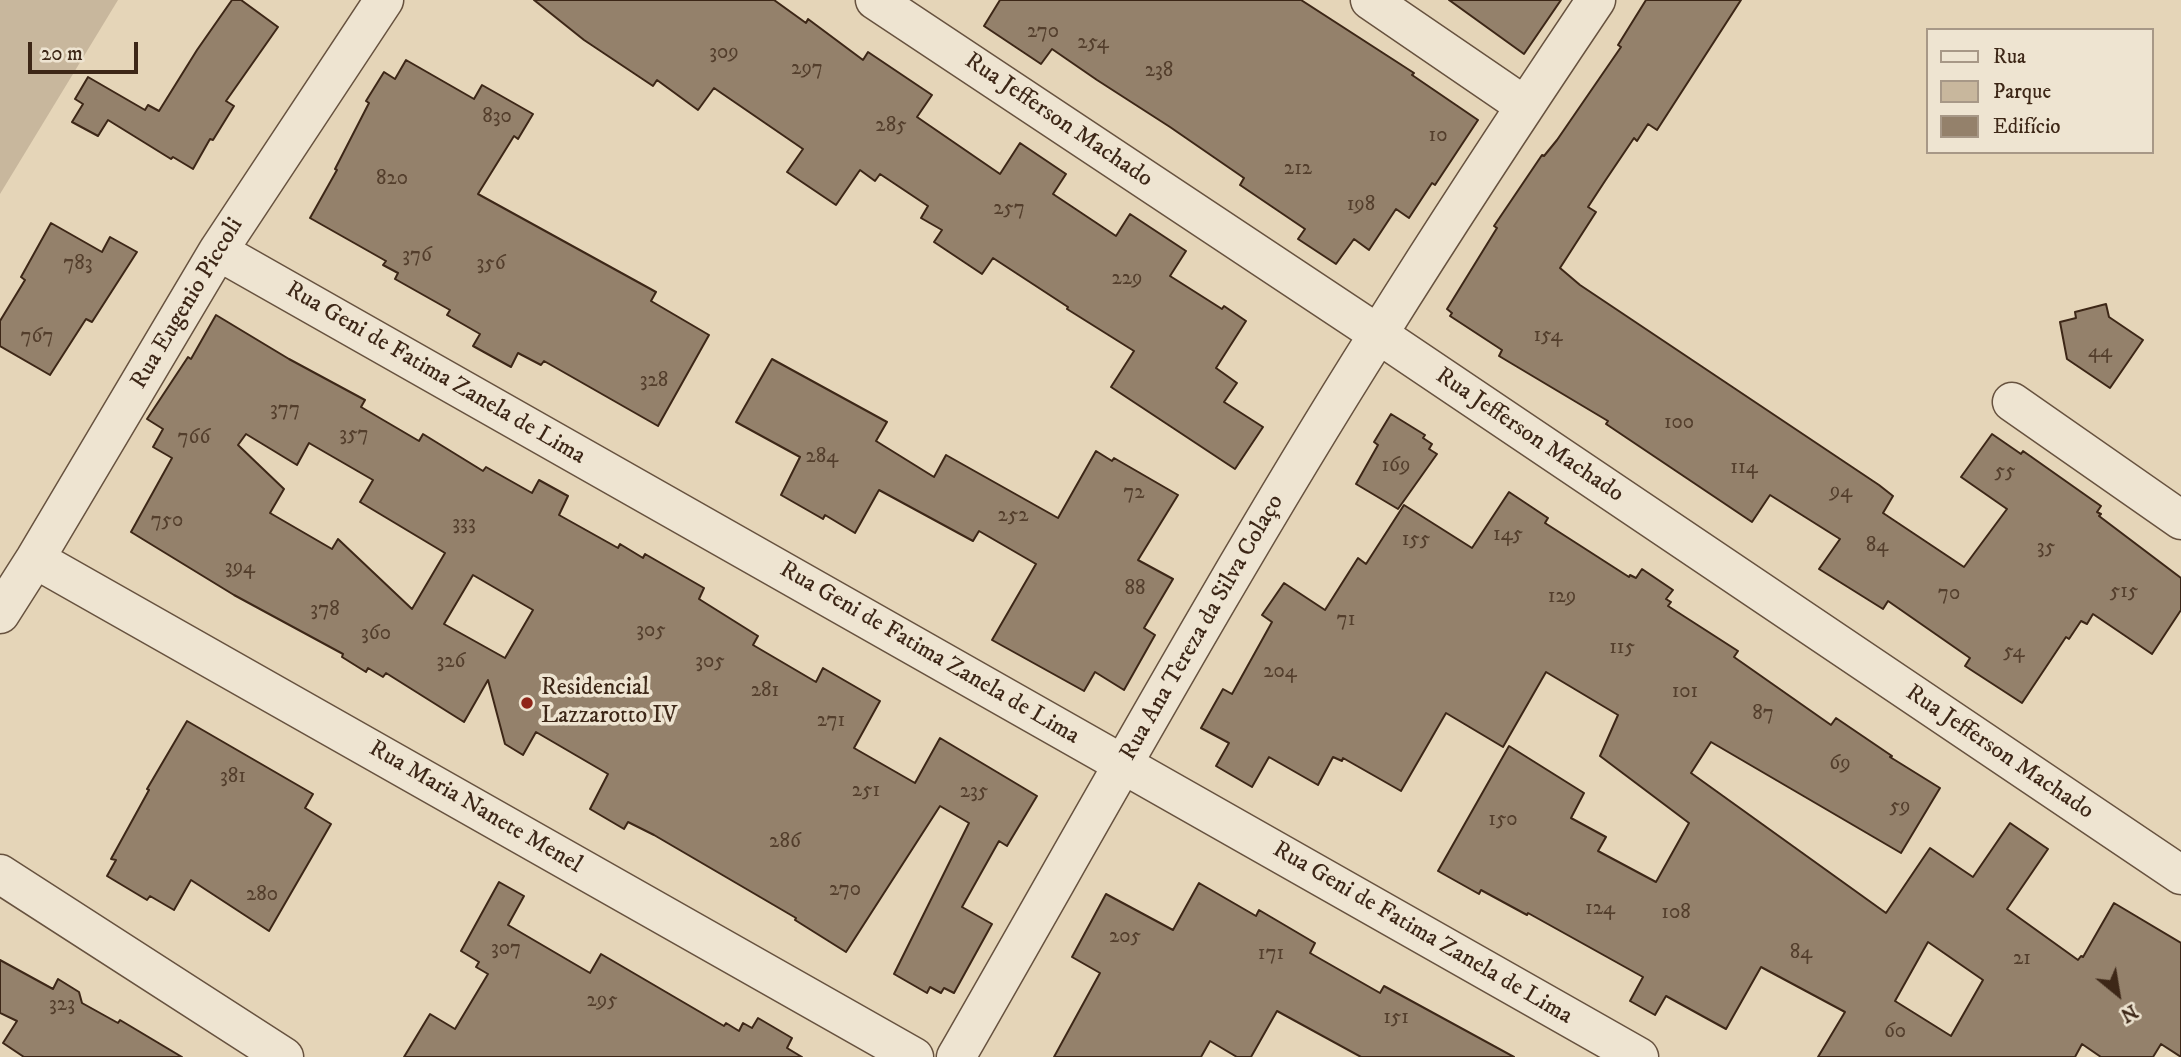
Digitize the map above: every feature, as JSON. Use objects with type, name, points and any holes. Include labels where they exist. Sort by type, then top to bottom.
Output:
[{"type":"street","name":"Rua Eugenio Piccoli","points":[[0,614],[218,251],[384,0]]},
{"type":"street","name":"Rua Jefferson Machado","points":[[875,0],[1378,334],[2181,875]]},
{"type":"street","points":[[1370,0],[1525,106]]},
{"type":"street","name":"Rua Ana Tereza da Silva Colaço","points":[[956,1057],[1283,490],[1378,334],[1596,0]]},
{"type":"street","name":"Rua Geni de Fatima Zanela de Lima","points":[[218,251],[1639,1057]]},
{"type":"street","points":[[2012,402],[2181,520]]},
{"type":"street","name":"Rua Maria Nanete Menel","points":[[35,559],[914,1057]]},
{"type":"street","points":[[0,874],[284,1057]]},
{"type":"green space","points":[[0,0],[118,0],[0,194]]},
{"type":"building","points":[[232,0],[241,0],[278,27],[226,101],[234,106],[213,140],[210,139],[193,169],[173,157],[171,159],[108,120],[98,136],[72,122],[83,104],[75,99],[88,77],[145,110],[148,105],[159,111]]},
{"type":"building","points":[[534,0],[774,0],[806,23],[808,19],[863,60],[868,52],[932,95],[917,117],[1000,174],[1020,143],[1066,174],[1053,194],[1116,236],[1130,214],[1186,251],[1170,276],[1246,321],[1216,368],[1237,383],[1224,402],[1263,427],[1235,469],[1111,387],[1134,351],[993,258],[982,274],[934,242],[942,230],[921,218],[928,206],[880,174],[875,181],[860,170],[836,205],[787,172],[803,149],[714,88],[698,110],[657,80],[653,86],[584,40]]},
{"type":"building","points":[[1000,0],[1301,0],[1414,73],[1412,75],[1478,120],[1435,185],[1432,183],[1409,218],[1396,209],[1369,250],[1354,239],[1336,264],[1298,239],[1305,229],[1240,185],[1244,178],[1170,127],[1052,49],[1041,64],[984,26]]},
{"type":"building","points":[[1449,0],[1561,0],[1524,54]]},
{"type":"building","points":[[1646,0],[1741,0],[1657,130],[1648,124],[1637,141],[1634,138],[1588,207],[1596,212],[1560,268],[1580,285],[1879,485],[1893,496],[1883,513],[1964,567],[2007,509],[1961,477],[1992,434],[2021,454],[2023,451],[2101,506],[2097,512],[2101,514],[2099,516],[2181,578],[2181,610],[2152,654],[2093,614],[2087,624],[2081,621],[2069,639],[2066,637],[2022,703],[1965,666],[1970,658],[1888,601],[1883,609],[1819,569],[1840,539],[1770,495],[1752,522],[1606,424],[1608,421],[1499,356],[1502,350],[1450,316],[1452,313],[1447,309],[1497,228],[1494,226],[1621,47],[1618,45]]},
{"type":"building","points":[[406,60],[474,99],[482,85],[533,114],[518,139],[514,136],[478,194],[656,292],[651,301],[709,335],[658,426],[544,361],[541,365],[518,353],[511,367],[473,346],[480,334],[447,315],[450,310],[395,279],[398,273],[383,265],[386,261],[310,218],[337,170],[335,169],[369,103],[366,101],[384,72],[395,79]]},
{"type":"building","points":[[51,223],[102,252],[110,237],[137,252],[92,322],[86,319],[50,375],[0,346],[0,321],[25,280],[21,277]]},
{"type":"building","points":[[2106,304],[2109,317],[2143,340],[2110,388],[2067,359],[2060,322],[2076,318],[2075,312]]},
{"type":"building","points":[[216,315],[365,400],[361,407],[419,441],[423,434],[483,471],[486,467],[532,493],[539,480],[568,496],[559,515],[618,548],[620,544],[643,558],[645,554],[704,588],[699,599],[758,636],[753,645],[816,682],[823,668],[880,701],[854,748],[915,783],[940,738],[1037,796],[1007,846],[999,841],[962,907],[992,924],[954,993],[944,988],[941,993],[930,987],[927,993],[894,974],[969,823],[940,806],[846,952],[795,920],[796,918],[654,835],[628,822],[624,829],[590,809],[608,774],[536,732],[523,755],[505,744],[488,680],[464,722],[386,673],[383,677],[368,668],[366,672],[342,657],[343,654],[234,595],[131,532],[172,458],[153,447],[163,429],[147,419],[188,357],[191,359]],"holes":[[[246,434],[297,465],[309,443],[373,480],[360,502],[445,553],[412,609],[338,539],[332,549],[270,513],[284,489],[238,445]],[[473,575],[533,610],[505,658],[444,624]]]},
{"type":"building","points":[[772,359],[887,422],[876,441],[934,477],[946,455],[1058,518],[1096,451],[1112,461],[1114,458],[1178,495],[1138,560],[1173,579],[1144,628],[1155,635],[1124,690],[1095,672],[1084,691],[992,640],[1036,564],[979,531],[973,541],[879,490],[855,533],[825,515],[823,519],[781,495],[800,457],[736,422]]},
{"type":"building","points":[[1391,414],[1425,435],[1423,438],[1432,444],[1429,449],[1437,454],[1398,509],[1356,484],[1378,445],[1374,442]]},
{"type":"building","points":[[1509,492],[1548,518],[1545,523],[1629,577],[1630,575],[1636,578],[1642,569],[1673,590],[1666,599],[1671,602],[1668,606],[1738,651],[1734,657],[1831,725],[1836,718],[1892,756],[1890,757],[1940,788],[1901,853],[1711,742],[1691,773],[1886,913],[1930,848],[1973,877],[2010,823],[2048,849],[2007,909],[2078,960],[2083,957],[2114,903],[2181,943],[2181,1057],[2161,1044],[2153,1057],[2101,1057],[2082,1044],[2075,1057],[1818,1057],[1845,1012],[1761,967],[1726,1029],[1666,996],[1655,1015],[1630,1001],[1643,977],[1528,913],[1527,915],[1481,890],[1479,894],[1438,871],[1509,746],[1584,793],[1571,818],[1606,837],[1598,851],[1656,882],[1689,823],[1600,756],[1618,715],[1546,672],[1503,747],[1446,713],[1401,791],[1343,758],[1342,761],[1333,757],[1318,785],[1269,757],[1252,787],[1216,766],[1229,743],[1201,728],[1223,689],[1232,694],[1272,622],[1262,615],[1284,583],[1325,610],[1358,558],[1366,564],[1404,505],[1472,548]],"holes":[[[1928,942],[1983,980],[1951,1036],[1895,1001]]]},
{"type":"building","points":[[187,721],[313,794],[305,808],[331,824],[269,931],[191,880],[174,910],[150,896],[147,900],[107,876],[116,860],[111,859],[149,790],[147,789]]},
{"type":"building","points":[[499,882],[524,896],[508,925],[590,973],[601,954],[724,1026],[726,1023],[739,1031],[743,1023],[752,1028],[758,1018],[792,1038],[787,1048],[802,1057],[404,1057],[430,1014],[455,1029],[488,974],[476,967],[479,962],[461,951]]},
{"type":"building","points":[[1199,883],[1256,916],[1259,910],[1315,943],[1310,953],[1380,993],[1384,986],[1514,1057],[1361,1057],[1277,1011],[1251,1057],[1237,1057],[1210,1041],[1201,1057],[1054,1057],[1100,973],[1072,957],[1106,894],[1173,930]]},
{"type":"building","points":[[0,960],[53,989],[58,979],[79,992],[82,1003],[118,1023],[120,1020],[182,1057],[24,1057],[3,1043],[17,1021],[0,1013]]},
{"type":"place","name":"Residencial Lazzarotto IV","points":[[527,703]]}]
